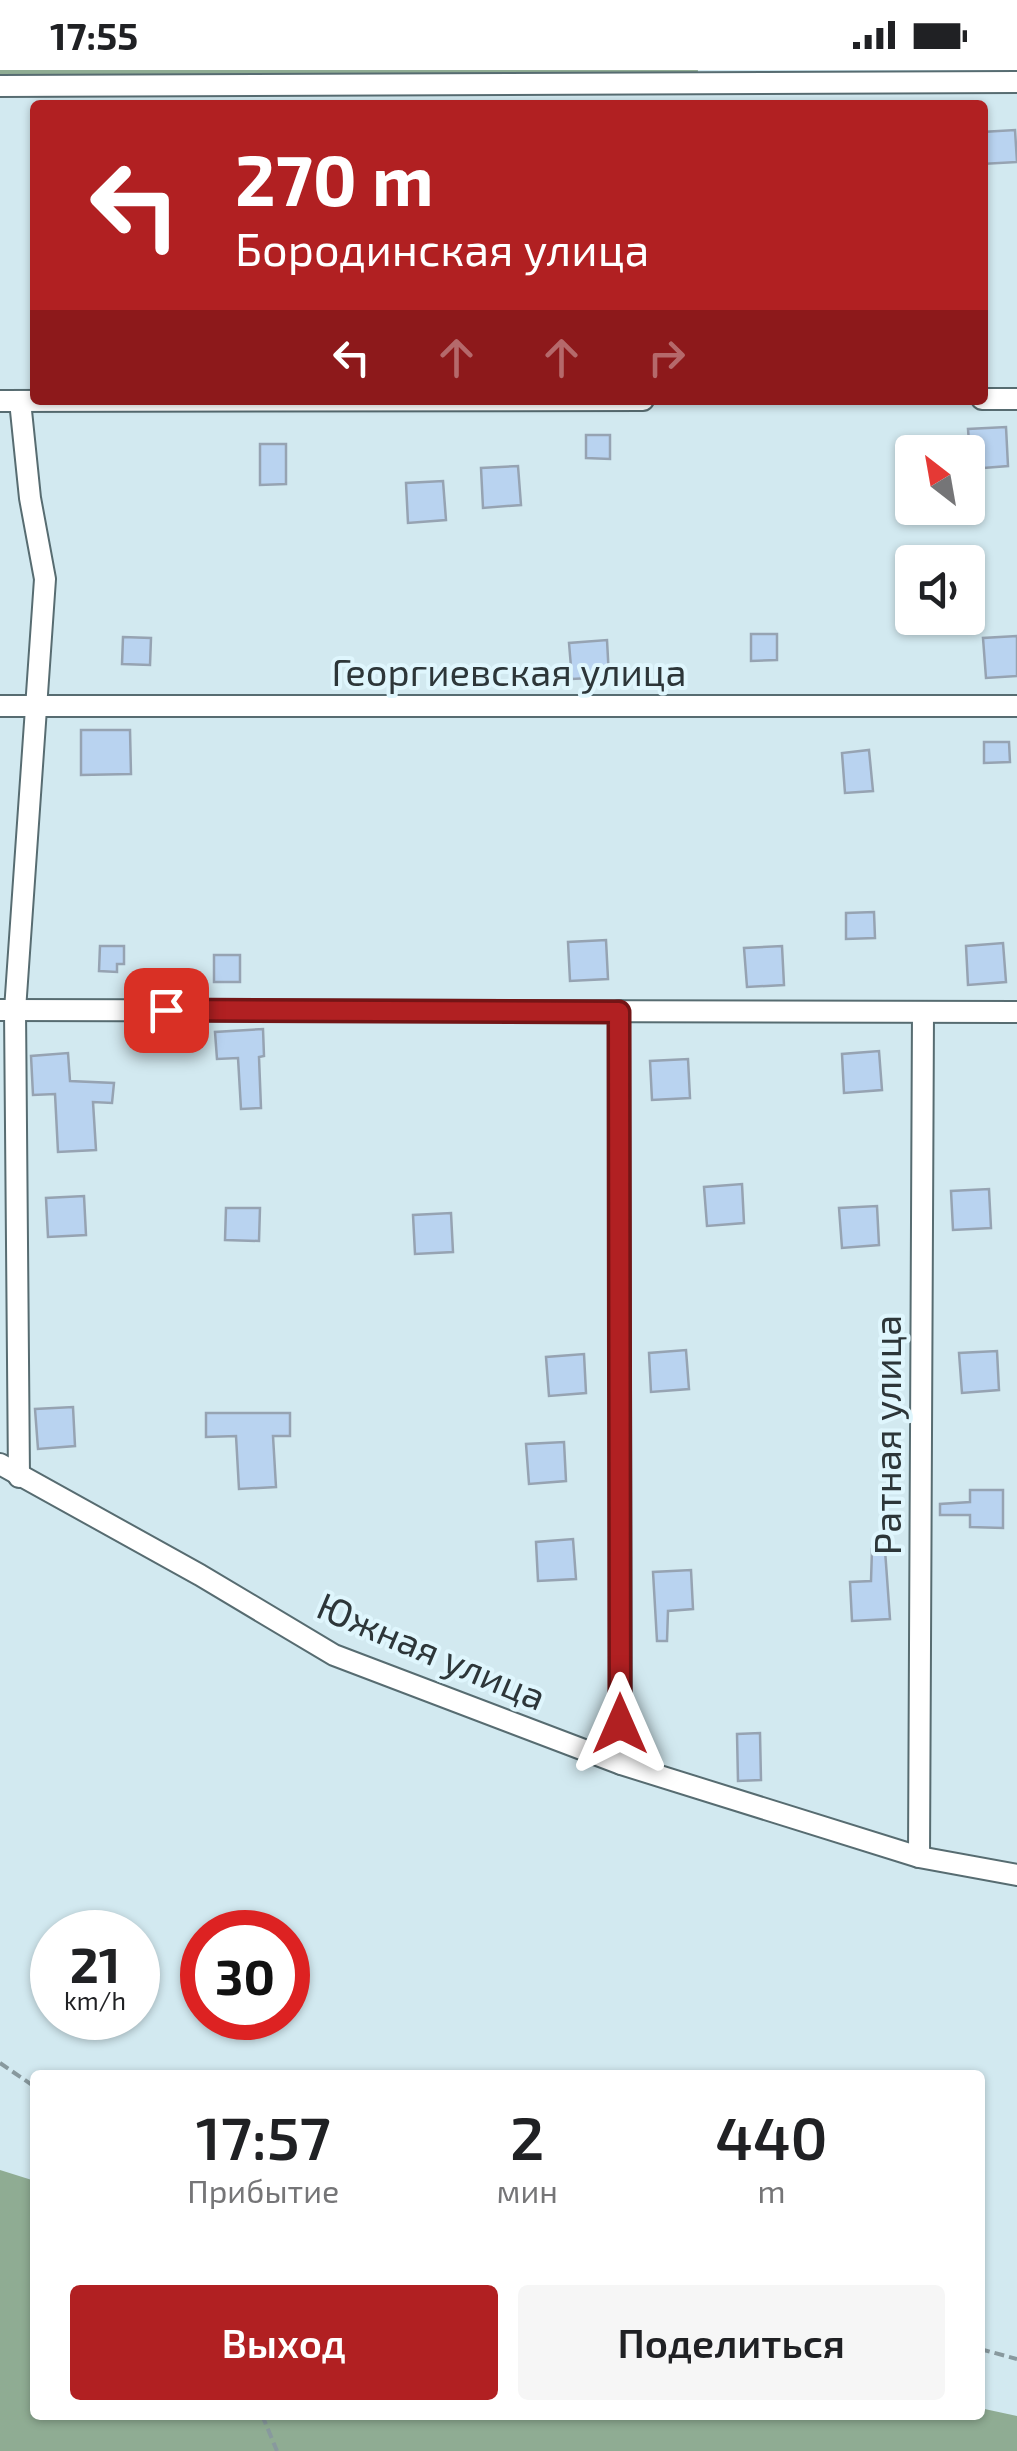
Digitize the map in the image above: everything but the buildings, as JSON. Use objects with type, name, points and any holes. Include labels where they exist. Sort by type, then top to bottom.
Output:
[{"type":"street","points":[[0,86],[1017,82]]},
{"type":"street","points":[[988,400],[1017,399]]},
{"type":"street","points":[[10,401],[45,579],[38,706],[7,1010],[19,1477]]},
{"type":"street","name":"Георгиевская улица","points":[[0,706],[1017,706]]},
{"type":"street","points":[[7,1010],[1017,1012]]},
{"type":"street","points":[[619,1012],[621,1764]]},
{"type":"street","name":"Ратная улица","points":[[919,1858],[923,1012]]},
{"type":"street","name":"Южная улица","points":[[0,1464],[334,1655],[621,1764],[919,1858],[1017,1875]]},
{"type":"path","points":[[0,2063],[30,2084]]},
{"type":"path","points":[[985,2350],[1017,2360]]},
{"type":"path","points":[[264,2420],[277,2451]]},
{"type":"green space","points":[[0,70],[698,70],[695,92],[0,75]]},
{"type":"green space","points":[[0,2170],[30,2179],[30,2420],[985,2420],[985,2409],[1017,2416],[1017,2451],[0,2451]]},
{"type":"route","points":[[166,1010],[619,1012],[620,1724]]}]
